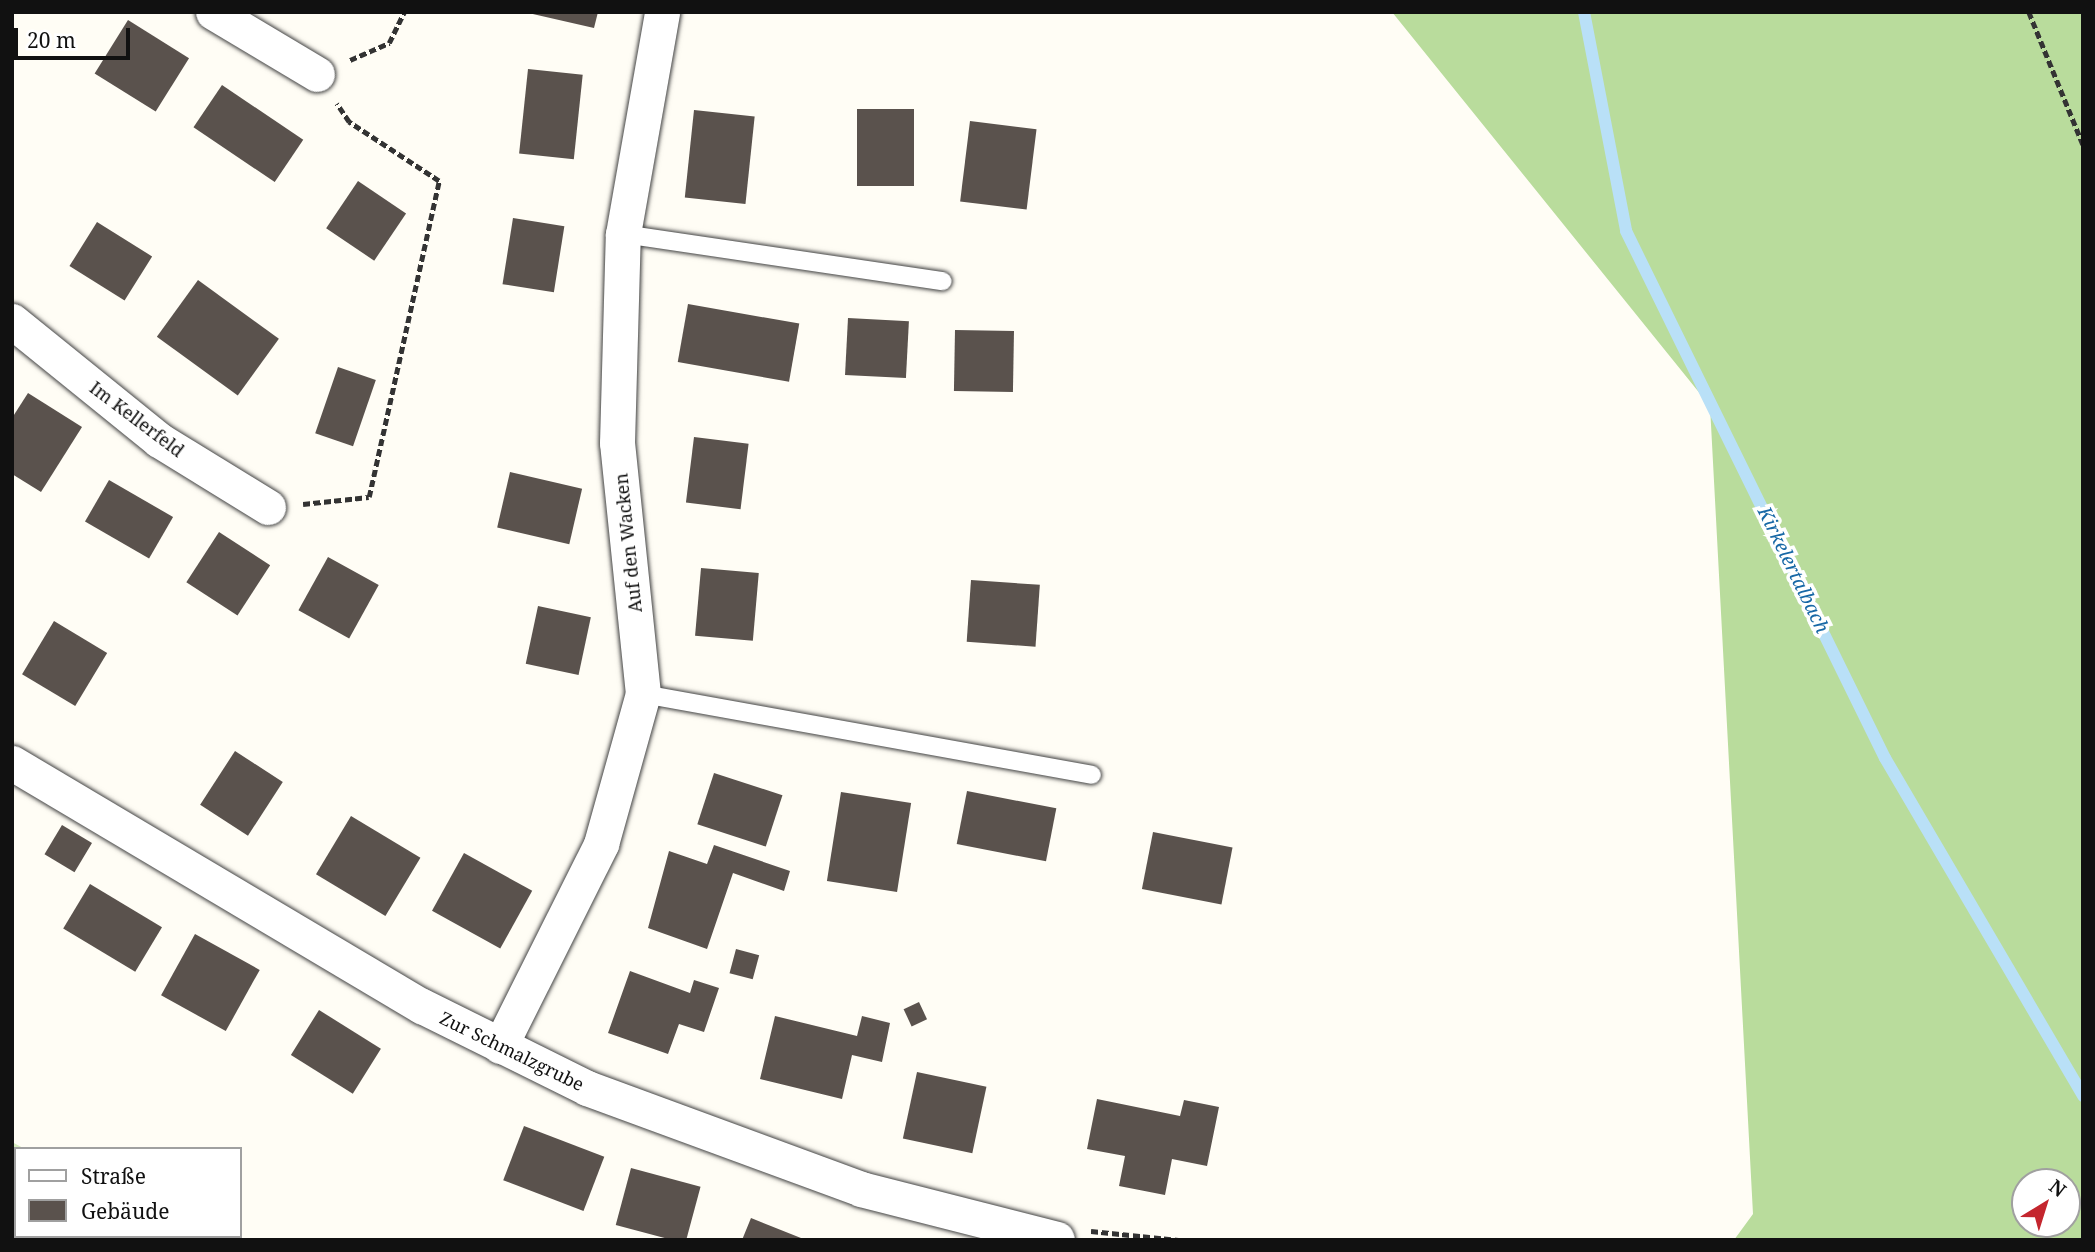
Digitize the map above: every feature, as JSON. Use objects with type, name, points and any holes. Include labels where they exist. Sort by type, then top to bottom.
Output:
[{"type":"street","points":[[213,12],[317,74]]},
{"type":"street","name":"Auf den Wacken","points":[[500,1046],[601,845],[643,694],[617,443],[623,234],[662,12]]},
{"type":"street","name":"Im Kellerfeld","points":[[12,321],[159,440],[268,507]]},
{"type":"street","name":"Zur Schmalzgrube","points":[[12,762],[500,1046],[750,1153],[861,1189],[1057,1239]]},
{"type":"lane","points":[[623,234],[943,281]]},
{"type":"lane","points":[[643,694],[1092,775]]},
{"type":"path","points":[[268,507],[369,497],[439,181],[349,122],[317,74],[389,43],[404,12]]},
{"type":"path","points":[[2029,12],[2083,144]]},
{"type":"path","points":[[1057,1239],[1080,1230],[1178,1240]]},
{"type":"green space","points":[[1392,12],[2083,12],[2083,1240],[1734,1240],[1753,1214],[1710,406]]},
{"type":"green space","points":[[12,1142],[21,1147],[14,1147],[14,1238],[213,1240],[12,1240]]},
{"type":"building","points":[[524,12],[598,12],[594,28]]},
{"type":"building","points":[[128,20],[189,58],[156,112],[95,73]]},
{"type":"building","points":[[528,69],[583,75],[574,159],[519,154]]},
{"type":"building","points":[[222,85],[303,140],[275,182],[193,127]]},
{"type":"building","points":[[857,109],[914,109],[914,186],[857,186]]},
{"type":"building","points":[[694,110],[755,116],[745,204],[685,198]]},
{"type":"building","points":[[970,121],[1037,129],[1027,210],[960,201]]},
{"type":"building","points":[[358,181],[406,213],[374,261],[326,228]]},
{"type":"building","points":[[513,218],[564,226],[554,292],[503,284]]},
{"type":"building","points":[[97,222],[152,256],[125,301],[69,266]]},
{"type":"building","points":[[198,280],[279,339],[238,395],[157,337]]},
{"type":"building","points":[[688,304],[799,324],[789,382],[678,362]]},
{"type":"building","points":[[848,318],[909,321],[906,378],[845,375]]},
{"type":"building","points":[[955,330],[1014,331],[1013,392],[954,391]]},
{"type":"building","points":[[338,367],[376,380],[353,446],[315,433]]},
{"type":"building","points":[[28,393],[82,427],[41,492],[12,474],[12,418]]},
{"type":"building","points":[[694,437],[749,444],[741,509],[686,503]]},
{"type":"building","points":[[510,472],[582,489],[569,544],[497,528]]},
{"type":"building","points":[[109,480],[173,517],[149,559],[85,522]]},
{"type":"building","points":[[219,532],[270,565],[237,616],[186,582]]},
{"type":"building","points":[[328,557],[379,585],[349,638],[298,610]]},
{"type":"building","points":[[701,568],[759,573],[753,641],[695,636]]},
{"type":"building","points":[[971,580],[1040,585],[1036,647],[967,642]]},
{"type":"building","points":[[538,606],[591,617],[579,675],[526,664]]},
{"type":"building","points":[[54,621],[107,653],[75,706],[22,674]]},
{"type":"building","points":[[235,751],[283,782],[248,836],[200,805]]},
{"type":"building","points":[[714,773],[782,795],[766,847],[697,824]]},
{"type":"building","points":[[967,791],[1056,808],[1046,861],[957,844]]},
{"type":"building","points":[[841,792],[911,803],[897,892],[827,881]]},
{"type":"building","points":[[351,816],[420,858],[385,916],[316,874]]},
{"type":"building","points":[[62,825],[92,843],[74,872],[44,854]]},
{"type":"building","points":[[1153,832],[1233,847],[1221,904],[1142,889]]},
{"type":"building","points":[[714,845],[790,871],[784,891],[733,873],[707,949],[648,928],[669,851],[707,864]]},
{"type":"building","points":[[464,853],[532,891],[500,949],[432,911]]},
{"type":"building","points":[[90,884],[162,927],[135,972],[63,929]]},
{"type":"building","points":[[195,934],[260,970],[226,1031],[161,995]]},
{"type":"building","points":[[736,949],[759,955],[753,979],[730,973]]},
{"type":"building","points":[[630,971],[690,993],[694,980],[719,988],[704,1032],[679,1024],[668,1054],[608,1033]]},
{"type":"building","points":[[919,1002],[927,1019],[912,1026],[904,1009]]},
{"type":"building","points":[[319,1010],[381,1049],[353,1094],[291,1055]]},
{"type":"building","points":[[775,1016],[857,1036],[862,1016],[890,1023],[882,1062],[852,1055],[842,1099],[760,1079]]},
{"type":"building","points":[[917,1072],[986,1087],[972,1153],[903,1139]]},
{"type":"building","points":[[1097,1099],[1180,1116],[1184,1100],[1219,1107],[1207,1166],[1172,1159],[1165,1195],[1119,1186],[1125,1156],[1087,1149]]},
{"type":"building","points":[[524,1126],[604,1157],[584,1211],[503,1180]]},
{"type":"building","points":[[631,1168],[701,1187],[686,1240],[672,1240],[616,1225]]},
{"type":"building","points":[[751,1218],[806,1240],[742,1240]]},
{"type":"waterway","name":"Kirkelertalbach","points":[[1584,12],[1626,231],[1885,758],[2083,1096]]}]
